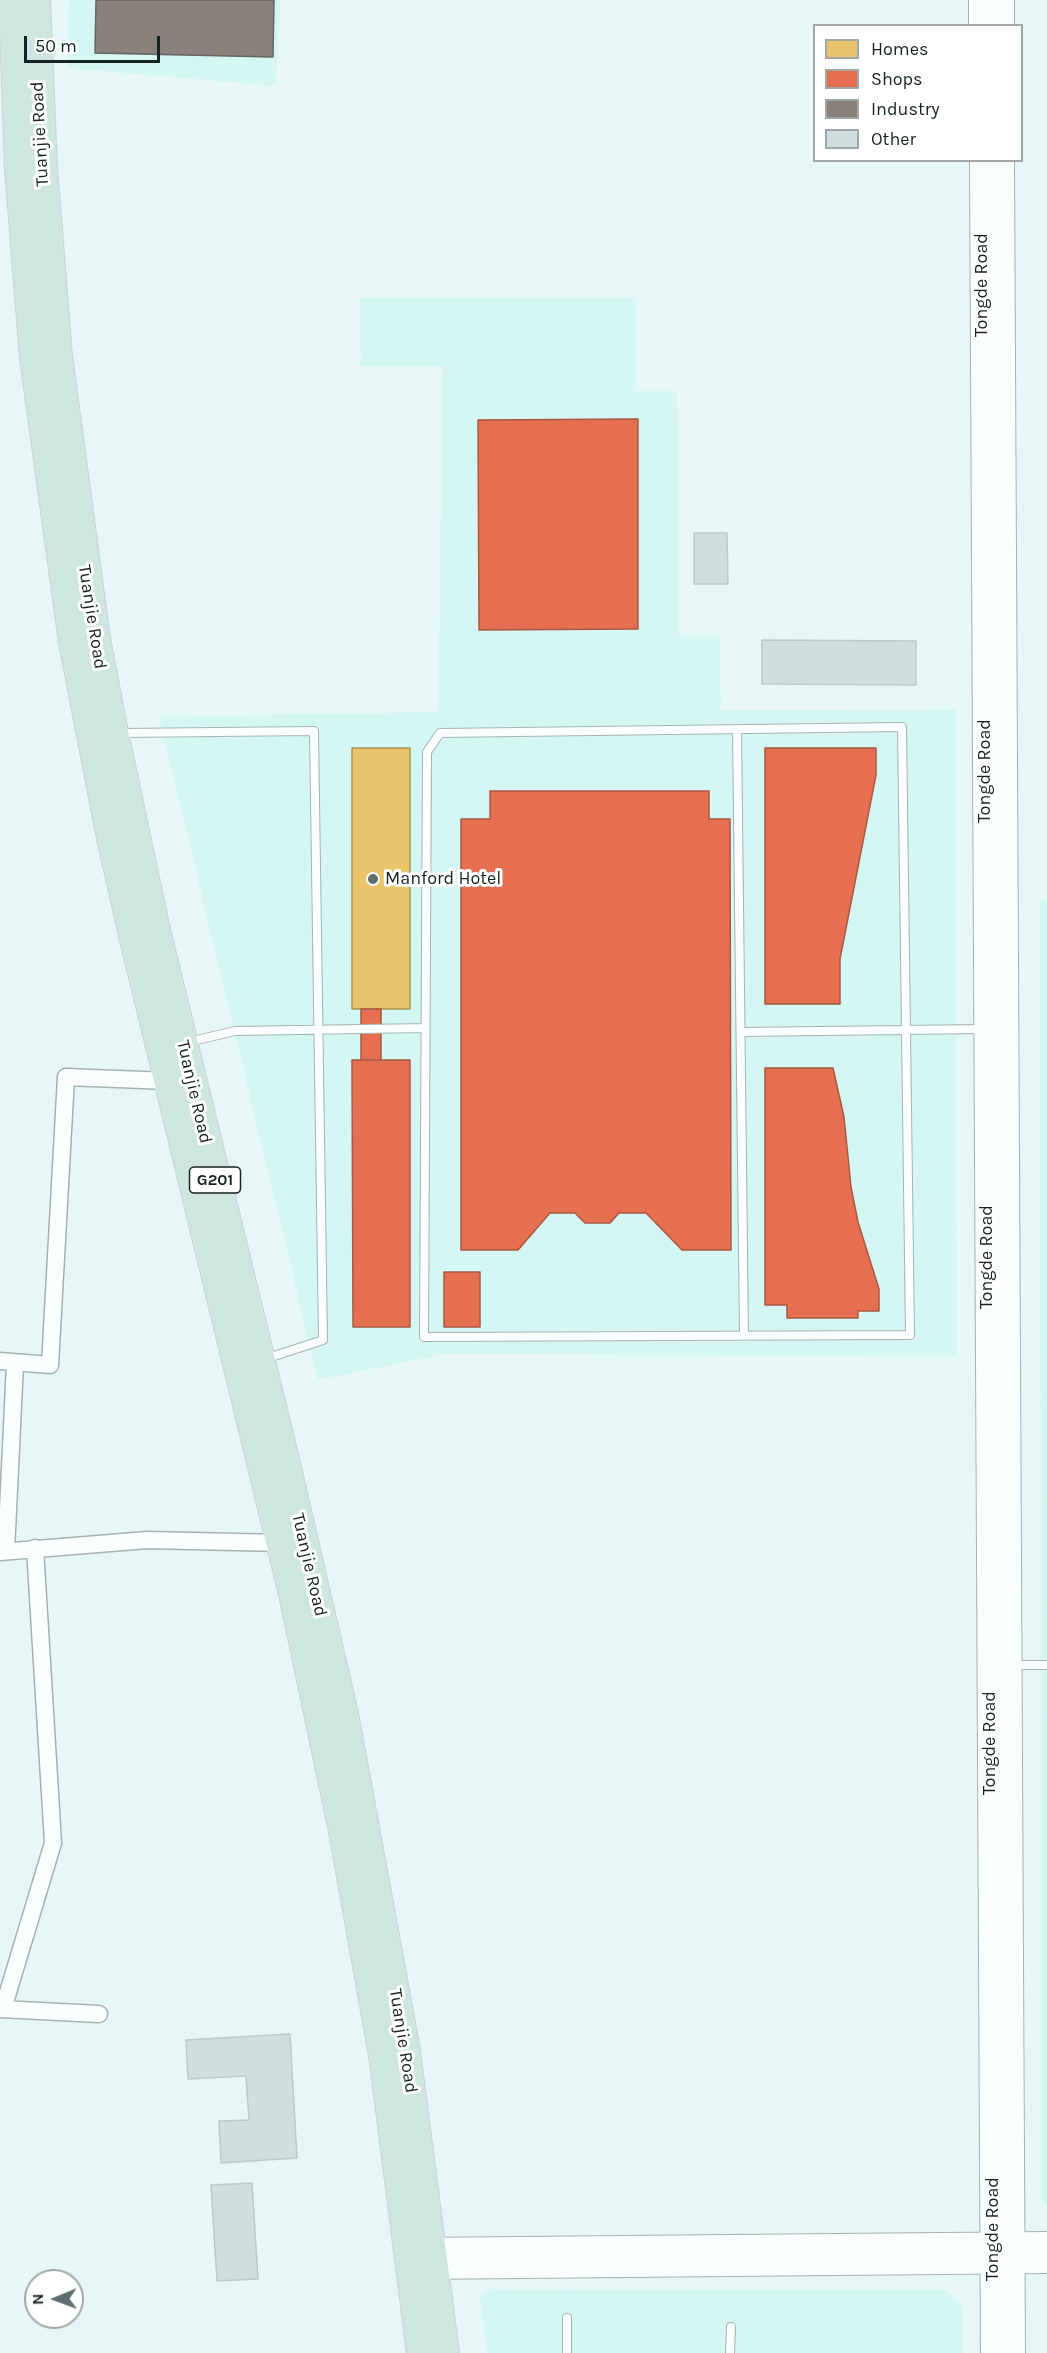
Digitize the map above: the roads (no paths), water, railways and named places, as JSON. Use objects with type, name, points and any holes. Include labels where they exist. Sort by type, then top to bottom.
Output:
[{"type":"highway","name":"Tuanjie Road","points":[[14,0],[27,264],[40,406],[59,548],[84,697],[112,838],[282,1543],[321,1719],[423,2258],[444,2353]]},
{"type":"highway","name":"Tuanjie Road","points":[[35,0],[42,168],[57,356],[81,545],[112,733],[182,1045],[315,1589],[365,1826],[405,2051],[423,2258],[422,2353]]},
{"type":"main road","points":[[981,0],[981,24]]},
{"type":"main road","points":[[1002,0],[1002,24]]},
{"type":"main road","name":"Tongde Road","points":[[982,162],[986,1029],[1003,2253],[1013,2353]]},
{"type":"main road","name":"Tongde Road","points":[[993,2353],[1003,2253],[1010,1665],[1002,162]]},
{"type":"main road","points":[[1003,2253],[1047,2244]]},
{"type":"main road","points":[[423,2258],[1003,2253],[1047,2261]]},
{"type":"street","points":[[169,1082],[66,1077],[50,1365],[7,1363],[3,1552],[147,1540],[282,1543]]},
{"type":"street","points":[[35,1548],[53,1843],[2,2009],[99,2014]]},
{"type":"lane","points":[[902,727],[910,1335],[424,1337],[427,752],[440,733],[737,729],[902,727]]},
{"type":"lane","points":[[737,729],[744,1336]]},
{"type":"lane","points":[[112,733],[314,730],[323,1340],[258,1361]]},
{"type":"lane","points":[[182,1045],[209,1035],[234,1031],[425,1028]]},
{"type":"lane","points":[[741,1032],[986,1029]]},
{"type":"lane","points":[[1010,1665],[1047,1665]]},
{"type":"lane","points":[[567,2318],[567,2353]]},
{"type":"lane","points":[[730,2353],[731,2327]]},
{"type":"place","name":"Manford Hotel","points":[[373,879]]}]
